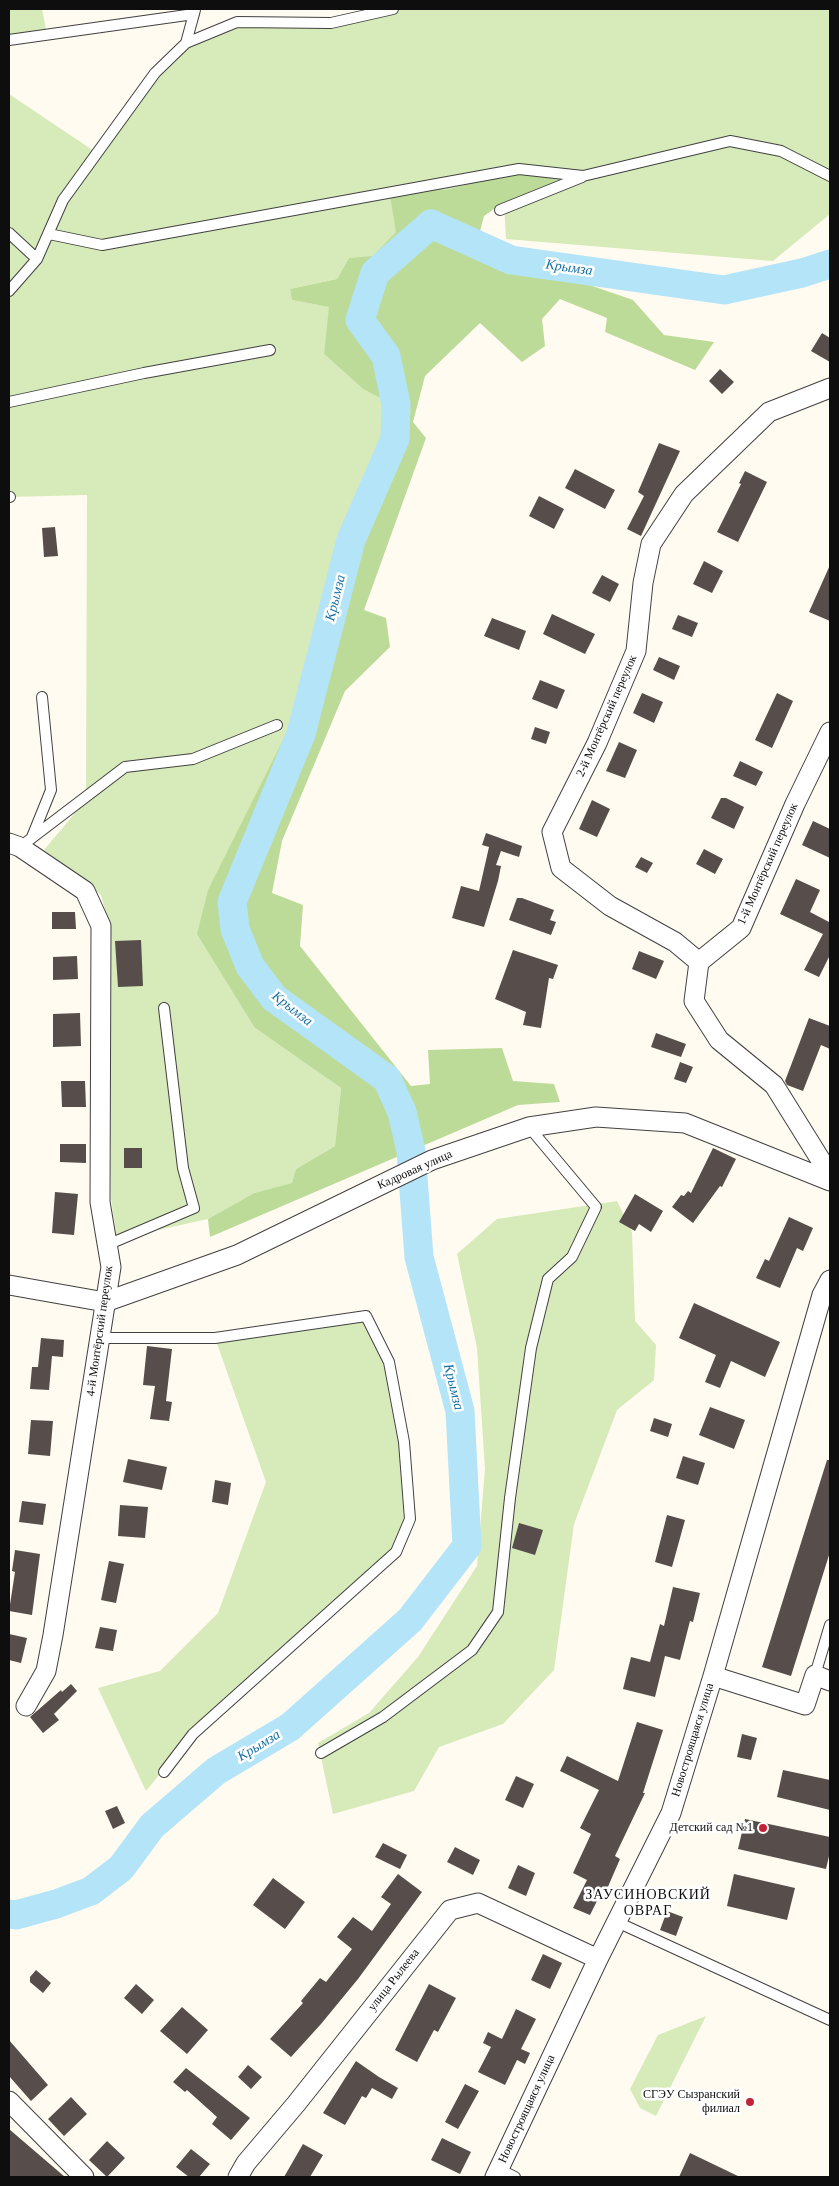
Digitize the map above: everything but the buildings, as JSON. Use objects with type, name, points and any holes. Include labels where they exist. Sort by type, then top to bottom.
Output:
[{"type":"street","name":"2-й Монтёрский переулок","points":[[699,962],[675,942],[610,906],[561,868],[552,832],[597,743],[636,651],[643,583],[651,544],[684,494],[769,412],[830,388]]},
{"type":"street","name":"1-й Монтёрский переулок","points":[[699,962],[741,928],[795,804],[830,732]]},
{"type":"street","name":"4-й Монтёрский переулок","points":[[20,843],[85,891],[101,926],[100,1202],[111,1267],[53,1635],[46,1671],[26,1706]]},
{"type":"street","points":[[699,962],[694,1001],[719,1040],[774,1085],[830,1175]]},
{"type":"street","name":"Кадровая улица","points":[[9,1285],[105,1302],[237,1255],[432,1160],[529,1127],[596,1117],[685,1123],[830,1181]]},
{"type":"street","name":"Новостроящаяся улица","points":[[503,2175],[598,1959],[671,1813],[828,1293]]},
{"type":"street","points":[[713,1676],[805,1705],[823,1678]]},
{"type":"street","name":"улица Рылеева","points":[[238,2177],[246,2163],[302,2096],[450,1910],[478,1903],[598,1959]]},
{"type":"street","points":[[9,2101],[84,2177]]},
{"type":"lane","points":[[9,290],[37,260],[63,200],[155,73],[186,43],[237,22],[331,23],[393,9]]},
{"type":"lane","points":[[9,40],[195,11],[186,43]]},
{"type":"lane","points":[[500,210],[582,176],[730,141],[781,151],[830,176]]},
{"type":"lane","points":[[49,234],[102,245],[519,168],[582,176]]},
{"type":"lane","points":[[9,233],[37,260]]},
{"type":"lane","points":[[9,402],[144,373],[270,350]]},
{"type":"lane","points":[[20,843],[51,790],[42,697]]},
{"type":"lane","points":[[20,843],[125,766],[193,759],[277,725]]},
{"type":"lane","points":[[108,1245],[194,1208],[183,1168],[164,1008]]},
{"type":"lane","points":[[321,1753],[383,1717],[472,1650],[498,1612],[510,1498],[531,1348],[548,1279],[572,1257],[596,1207],[529,1127]]},
{"type":"lane","points":[[100,1338],[215,1338],[366,1316],[390,1362],[404,1442],[410,1519],[396,1552],[193,1734],[164,1772]]},
{"type":"lane","points":[[823,1678],[830,1624]]},
{"type":"lane","points":[[617,1922],[830,2020]]},
{"type":"green space","points":[[9,9],[42,9],[47,34],[9,40]]},
{"type":"green space","points":[[393,9],[830,9],[830,214],[773,261],[506,239],[504,202],[558,180],[521,171],[445,190],[417,183],[396,232],[373,257],[349,258],[337,279],[290,289],[292,300],[330,307],[324,354],[363,389],[382,399],[389,454],[349,518],[344,576],[334,643],[307,679],[283,740],[255,1028],[341,1088],[335,1146],[296,1169],[293,1183],[254,1193],[208,1219],[117,1239],[111,1199],[110,927],[101,895],[44,850],[86,800],[87,495],[9,497],[9,94],[97,153],[155,73],[186,43],[237,22],[331,23]]},
{"type":"green space","points":[[521,171],[559,180],[504,202],[484,216],[476,246],[633,300],[664,335],[714,342],[695,370],[605,332],[607,318],[560,299],[542,319],[545,346],[522,362],[480,323],[425,376],[413,422],[426,438],[364,610],[386,618],[390,647],[345,691],[282,841],[272,893],[303,905],[300,946],[411,1086],[430,1084],[428,1050],[502,1048],[513,1081],[554,1084],[560,1102],[518,1105],[210,1237],[208,1219],[254,1193],[292,1183],[296,1169],[335,1146],[341,1088],[255,1028],[197,934],[208,890],[283,740],[307,679],[334,643],[344,576],[334,564],[349,518],[389,454],[382,399],[363,389],[324,354],[329,307],[292,300],[290,289],[337,279],[349,258],[373,256],[396,232],[389,189],[417,183],[445,190]]},
{"type":"green space","points":[[617,1201],[632,1232],[635,1321],[656,1345],[654,1380],[617,1410],[574,1524],[554,1670],[503,1724],[439,1747],[414,1791],[333,1814],[318,1743],[369,1713],[418,1657],[477,1566],[485,1469],[477,1348],[457,1254],[497,1219]]},
{"type":"green space","points":[[366,1316],[389,1362],[410,1519],[396,1552],[193,1734],[146,1791],[98,1688],[160,1671],[218,1613],[266,1482],[215,1338]]},
{"type":"green space","points":[[706,2016],[656,2116],[640,2108],[630,2089],[658,2035]]},
{"type":"waterway","name":"Крымза","points":[[9,1914],[16,1915],[56,1904],[91,1891],[121,1868],[152,1826],[216,1771],[290,1727],[410,1620],[467,1546],[460,1411],[419,1257],[411,1151],[402,1112],[387,1079],[274,998],[250,966],[235,929],[232,902],[301,734],[351,540],[395,439],[396,404],[386,356],[360,320],[375,273],[431,224],[511,260],[724,290],[802,273],[830,264]]},
{"type":"place","name":"Детский сад №1","points":[[763,1828]]},
{"type":"place","name":"СГЭУ Сызранский филиал","points":[[750,2102]]},
{"type":"district","name":"ЗАУСИНОВСКИЙ ОВРАГ","points":[[648,1904]]}]
